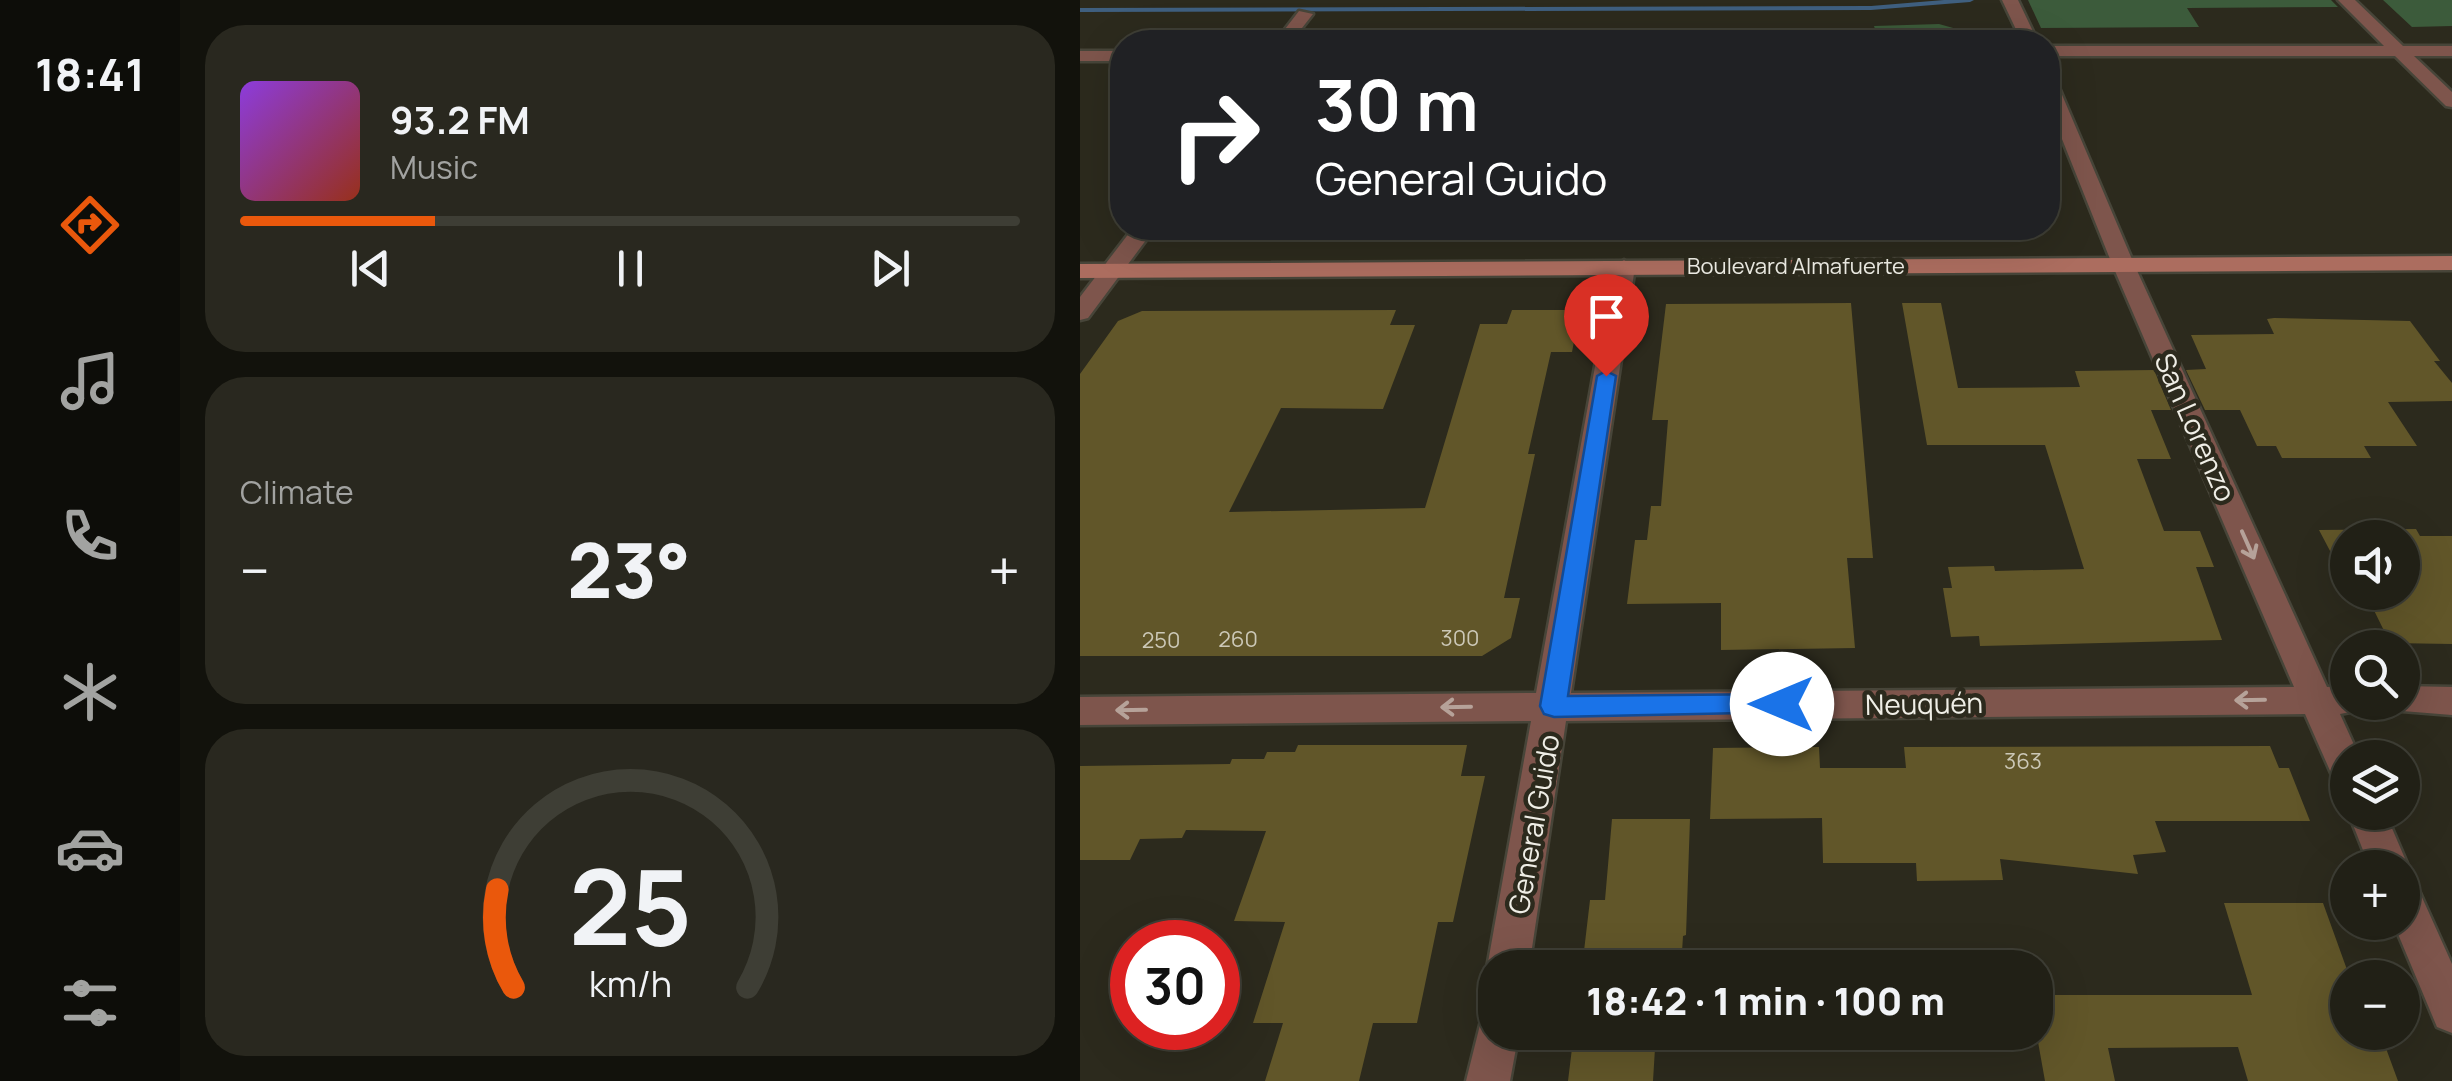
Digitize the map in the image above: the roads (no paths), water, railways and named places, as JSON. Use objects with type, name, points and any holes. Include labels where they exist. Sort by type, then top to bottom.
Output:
[{"type":"main road","name":"Boulevard Almafuerte","points":[[1080,271],[2452,262]]},
{"type":"street","points":[[2010,0],[2024,30]]},
{"type":"street","points":[[2346,0],[2452,102]]},
{"type":"street","points":[[1292,30],[1305,14]]},
{"type":"street","points":[[2060,51],[2452,51]]},
{"type":"street","points":[[1080,56],[1110,56]]},
{"type":"street","name":"San Lorenzo","points":[[2060,112],[2123,264],[2330,696]]},
{"type":"street","points":[[1080,313],[1135,240]]},
{"type":"street","name":"General Guido","points":[[1511,950],[1624,266]]},
{"type":"street","name":"Neuquén","points":[[1080,711],[2330,700]]},
{"type":"street","points":[[2420,700],[2452,700]]},
{"type":"street","points":[[2420,939],[2452,1012]]},
{"type":"street","points":[[1488,1081],[1494,1050]]},
{"type":"waterway","points":[[1080,10],[1871,8],[1970,0]]}]
